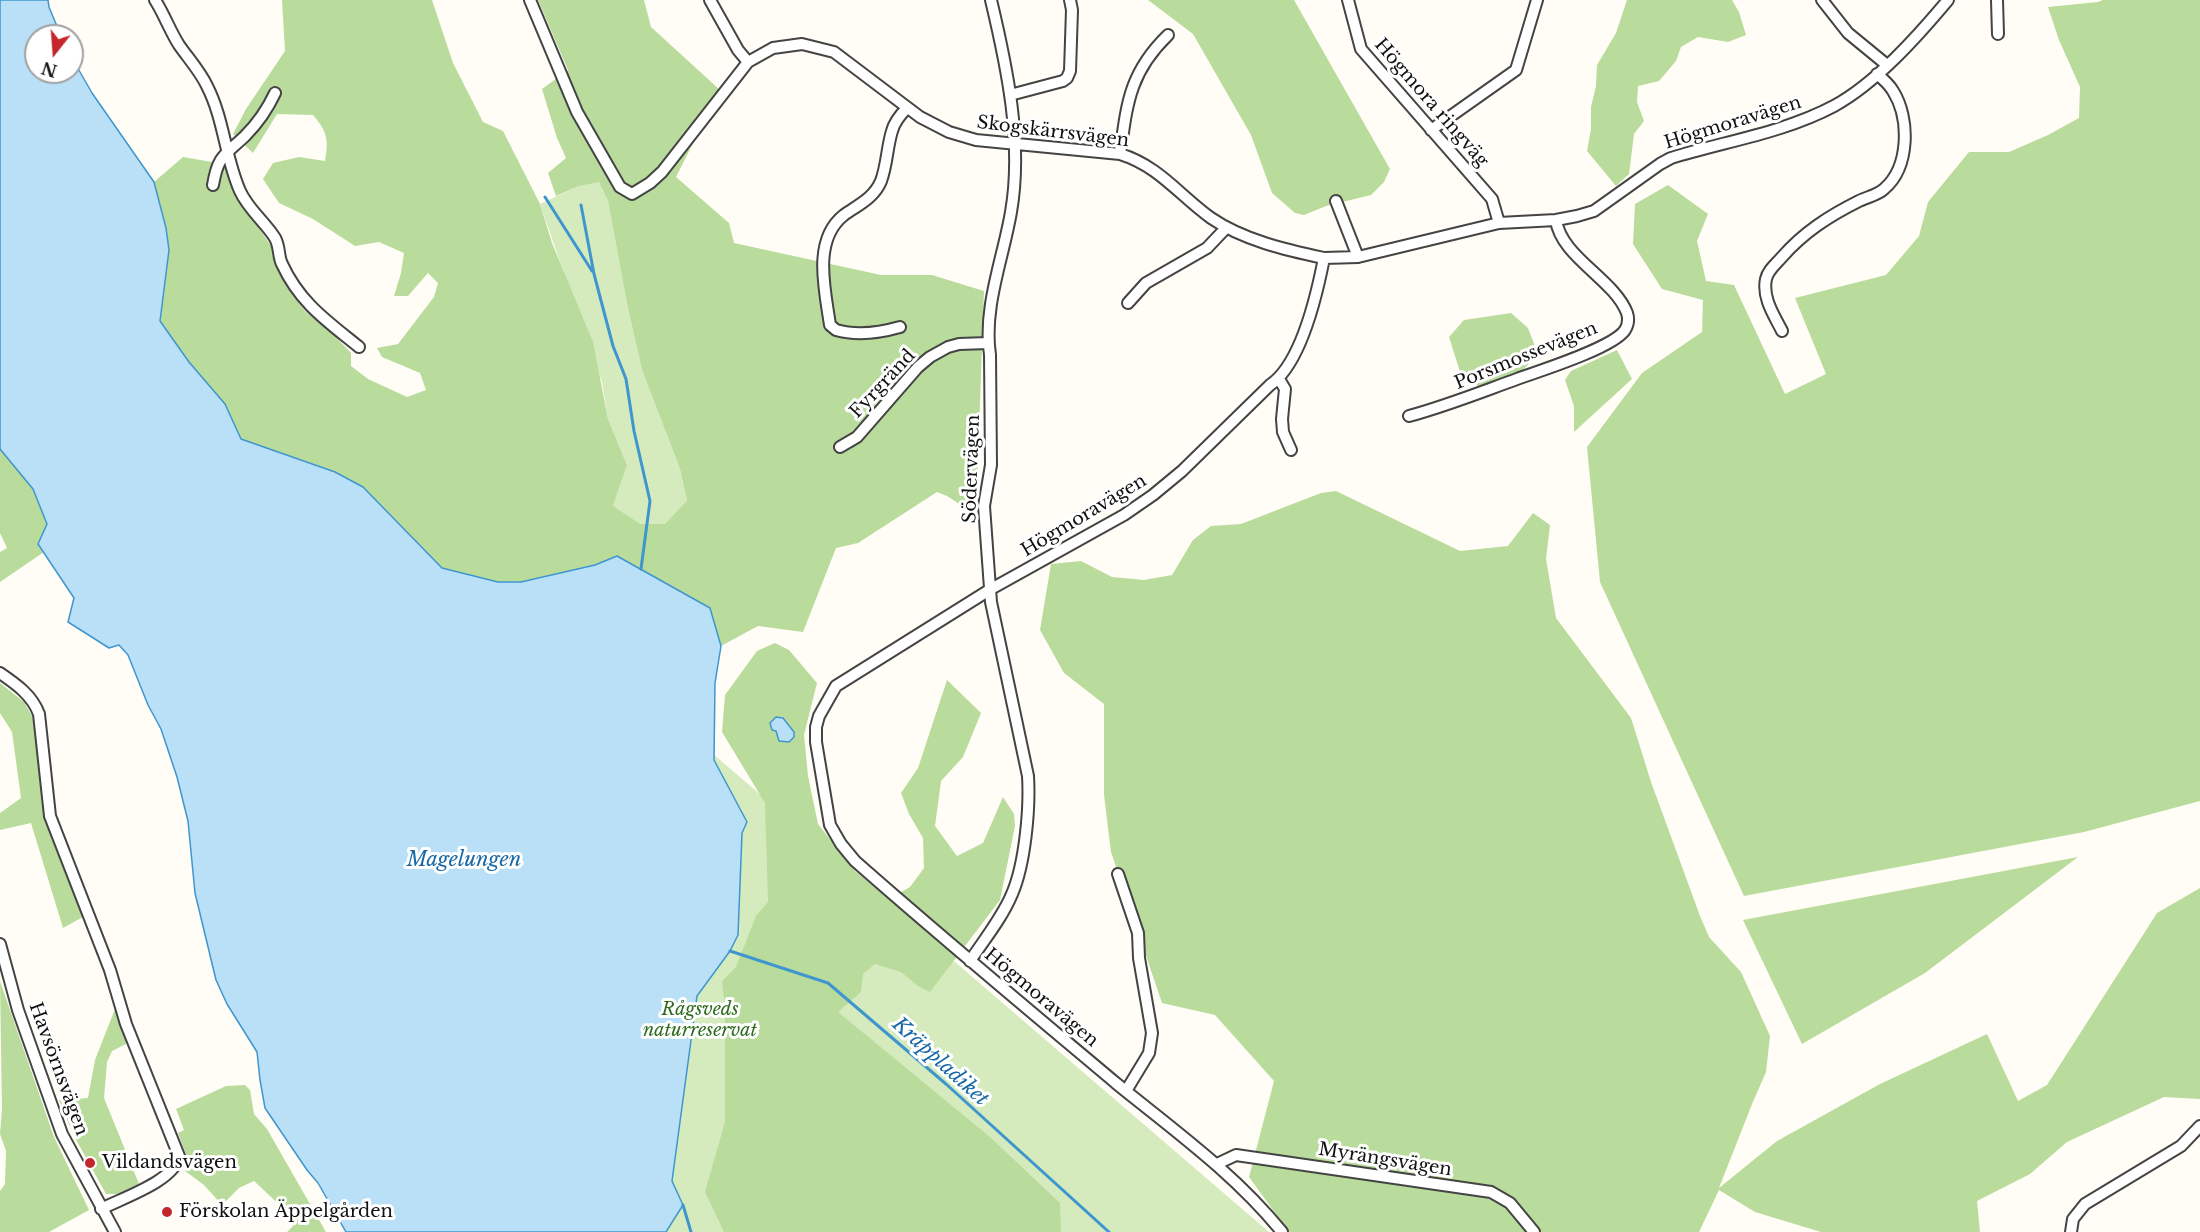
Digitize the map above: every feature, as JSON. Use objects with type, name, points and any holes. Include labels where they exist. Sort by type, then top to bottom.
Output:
[{"type":"street","points":[[155,0],[177,43],[207,85],[222,121],[240,192],[278,244],[281,262],[295,287],[310,308],[359,347]]},
{"type":"street","name":"Skogskärrsvägen","points":[[530,0],[577,112],[620,187],[632,195],[650,183],[675,158],[748,62],[773,48],[802,44],[834,52],[907,108],[933,125],[950,132],[976,140],[1120,154],[1139,160],[1226,228],[1324,258]]},
{"type":"street","points":[[710,0],[738,50],[748,62]]},
{"type":"street","name":"Södervägen","points":[[970,961],[1008,904],[1013,892],[1027,827],[1030,797],[1028,776],[991,602],[984,506],[991,465],[988,343],[992,298],[1011,211],[1014,185],[1014,127],[992,0]]},
{"type":"street","points":[[1010,95],[1068,78],[1071,61],[1072,10],[1070,0]]},
{"type":"street","name":"Högmora ringväg","points":[[1348,0],[1361,49],[1492,199],[1499,223]]},
{"type":"street","points":[[1431,130],[1516,70],[1537,0]]},
{"type":"street","points":[[1822,0],[1848,33],[1887,65]]},
{"type":"street","name":"Högmoravägen","points":[[1282,1232],[1262,1207],[1217,1164],[970,961],[855,861],[841,844],[830,825],[816,727],[819,716],[836,686],[991,589],[1124,515],[1182,471],[1270,385],[1279,379],[1298,348],[1320,279],[1324,258],[1358,257],[1499,223],[1556,220],[1594,211],[1671,158],[1796,123],[1834,106],[1887,65],[1948,0]]},
{"type":"street","points":[[1996,0],[1998,34]]},
{"type":"street","points":[[1120,154],[1130,93],[1146,58],[1168,35]]},
{"type":"street","points":[[1782,331],[1767,300],[1766,280],[1770,270],[1796,242],[1822,221],[1884,190],[1894,176],[1901,159],[1906,137],[1901,106],[1892,89],[1877,74]]},
{"type":"street","points":[[213,185],[216,166],[228,149],[246,135],[268,107],[275,93]]},
{"type":"street","name":"Fyrgränd","points":[[900,327],[879,333],[836,330],[830,325],[822,258],[833,227],[844,215],[868,198],[880,183],[892,131],[907,108]]},
{"type":"street","points":[[1336,201],[1358,257]]},
{"type":"street","name":"Porsmossevägen","points":[[1409,416],[1459,402],[1569,361],[1607,343],[1624,332],[1629,321],[1627,312],[1570,247],[1557,228],[1556,220]]},
{"type":"street","points":[[1128,303],[1146,283],[1207,248],[1226,228]]},
{"type":"street","name":"Fyrgränd","points":[[840,447],[856,437],[918,367],[930,357],[959,344],[988,343]]},
{"type":"street","points":[[1279,379],[1285,389],[1283,432],[1290,450]]},
{"type":"street","points":[[0,673],[22,689],[36,706],[39,714],[50,816],[110,970],[126,1024],[179,1156],[177,1163],[166,1177],[101,1209]]},
{"type":"street","points":[[1118,874],[1138,933],[1139,958],[1152,1033],[1149,1053],[1126,1091]]},
{"type":"street","name":"Havsörnsvägen","points":[[0,944],[18,1010],[62,1134],[115,1232]]},
{"type":"street","points":[[2071,1232],[2073,1219],[2085,1204],[2181,1146],[2200,1126]]},
{"type":"street","name":"Myrängsvägen","points":[[1217,1164],[1236,1155],[1491,1192],[1510,1203],[1534,1232]]},
{"type":"green space","points":[[282,0],[432,0],[453,63],[483,122],[503,131],[540,204],[552,243],[593,342],[608,419],[627,465],[613,506],[640,524],[665,524],[687,501],[680,469],[642,370],[608,201],[599,182],[579,186],[556,196],[548,173],[566,158],[557,138],[542,89],[568,70],[538,0],[644,0],[651,27],[720,90],[676,177],[729,223],[734,243],[881,275],[932,275],[984,291],[976,515],[937,492],[858,543],[836,548],[803,632],[758,626],[721,646],[710,608],[617,556],[595,565],[521,582],[498,582],[442,568],[363,487],[335,472],[241,439],[225,404],[189,362],[160,321],[162,295],[154,182],[183,157],[223,164],[255,222],[273,249],[285,282],[305,311],[332,333],[351,353],[351,366],[368,379],[407,397],[426,390],[420,373],[382,357],[377,348],[398,344],[434,297],[438,283],[428,273],[408,296],[394,296],[404,253],[379,242],[355,246],[313,219],[279,203],[263,179],[273,163],[299,157],[325,161],[326,136],[313,115],[277,114],[253,153],[233,134],[246,109],[285,51]]},
{"type":"green space","points":[[1148,0],[1294,0],[1390,169],[1384,182],[1371,195],[1326,206],[1304,215],[1295,213],[1272,193],[1251,135],[1193,34]]},
{"type":"green space","points":[[1627,0],[1732,0],[1739,12],[1746,35],[1728,42],[1698,37],[1681,47],[1676,61],[1659,81],[1638,86],[1637,102],[1644,121],[1634,134],[1629,174],[1616,186],[1587,151],[1597,65],[1616,33]]},
{"type":"green space","points":[[2103,0],[2200,0],[2200,801],[2084,832],[1744,896],[1600,582],[1587,447],[1642,373],[1702,332],[1703,300],[1662,289],[1633,244],[1635,204],[1668,185],[1708,214],[1697,241],[1706,281],[1734,285],[1785,394],[1826,374],[1795,298],[1886,275],[1919,236],[1928,202],[1969,152],[2009,152],[2079,118],[2080,87],[2059,40],[2048,7]]},
{"type":"green space","points":[[599,181],[608,201],[642,370],[680,469],[710,608],[617,556],[613,506],[627,465],[608,419],[602,382],[540,204],[579,186]]},
{"type":"green space","points":[[1511,313],[1528,328],[1538,354],[1524,369],[1486,390],[1462,378],[1449,337],[1464,320]]},
{"type":"green space","points":[[1617,350],[1632,379],[1574,432],[1574,406],[1565,380],[1571,371]]},
{"type":"green space","points":[[0,449],[33,489],[47,524],[38,543],[44,552],[0,582],[0,552],[7,548],[0,533]]},
{"type":"green space","points":[[1336,491],[1460,551],[1508,546],[1533,513],[1550,525],[1546,559],[1556,618],[1631,718],[1651,782],[1709,937],[1741,972],[1770,1036],[1766,1072],[1719,1188],[1777,1141],[1880,1084],[1987,1034],[2018,1101],[2047,1085],[2157,913],[2200,888],[2200,1099],[2164,1097],[2067,1142],[2030,1174],[1977,1201],[1980,1232],[1821,1232],[1755,1212],[1719,1190],[1699,1232],[1289,1232],[1249,1177],[1274,1081],[1215,1015],[1162,1003],[1111,852],[1104,795],[1104,704],[1064,673],[1040,630],[1051,564],[1081,561],[1112,577],[1144,580],[1172,575],[1193,540],[1211,526],[1241,524],[1321,493]]},
{"type":"green space","points":[[775,643],[789,650],[817,683],[804,735],[808,776],[818,824],[855,871],[889,899],[910,887],[924,868],[923,838],[909,814],[901,793],[918,768],[947,680],[981,713],[963,757],[941,781],[935,826],[957,856],[983,843],[1003,797],[1014,814],[1015,826],[1000,900],[930,992],[918,986],[901,972],[875,964],[863,974],[861,992],[838,1012],[990,1137],[1060,1203],[1061,1232],[724,1232],[705,1192],[725,1122],[725,1007],[722,981],[736,967],[756,916],[768,902],[765,803],[722,732],[725,695],[757,651]]},
{"type":"green space","points":[[0,683],[24,702],[33,718],[46,819],[83,917],[63,928],[31,823],[0,830],[0,813],[21,798],[12,732],[0,713]]},
{"type":"green space","name":"Rågsveds naturreservat","points":[[698,741],[1269,1232],[520,1232]]},
{"type":"green space","points":[[2078,857],[1925,973],[1802,1044],[1743,920]]},
{"type":"green space","points":[[0,981],[54,1137],[89,1210],[49,1232],[0,1232],[0,1191],[5,1184],[6,1151],[0,1134],[2,1109]]},
{"type":"green space","points":[[115,1009],[128,1043],[112,1051],[107,1062],[104,1098],[139,1184],[118,1194],[106,1194],[74,1136],[59,1100],[88,1098],[95,1060]]},
{"type":"green space","points":[[245,1085],[250,1090],[254,1114],[267,1129],[326,1232],[287,1232],[294,1225],[286,1211],[254,1181],[239,1188],[222,1205],[204,1185],[185,1171],[187,1157],[178,1133],[184,1130],[176,1109],[226,1086]]},
{"type":"water","name":"Magelungen","points":[[0,0],[48,0],[56,24],[24,24],[24,84],[84,84],[84,79],[154,182],[166,228],[169,250],[160,321],[189,362],[225,404],[241,439],[335,472],[363,487],[442,568],[498,582],[521,582],[595,565],[617,556],[710,608],[721,646],[715,683],[714,760],[747,822],[742,833],[738,935],[730,951],[697,996],[672,1181],[683,1205],[666,1232],[346,1232],[318,1183],[265,1108],[257,1052],[227,1004],[216,980],[195,893],[188,821],[177,777],[161,729],[148,705],[128,655],[119,645],[109,648],[68,622],[74,598],[38,544],[47,524],[33,489],[0,449]]},
{"type":"water","points":[[776,717],[783,718],[794,732],[794,737],[789,742],[779,741],[776,731],[772,730],[770,723]]},
{"type":"waterway","points":[[545,197],[592,271]]},
{"type":"waterway","points":[[581,205],[594,274],[613,346],[626,379],[634,431],[650,501],[641,569]]},
{"type":"waterway","name":"Kräppladiket","points":[[730,951],[828,983],[946,1084],[1109,1232]]},
{"type":"waterway","points":[[683,1205],[691,1232]]},
{"type":"place","name":"Vildandsvägen","points":[[90,1163]]},
{"type":"place","name":"Förskolan Äppelgården","points":[[167,1212]]}]
